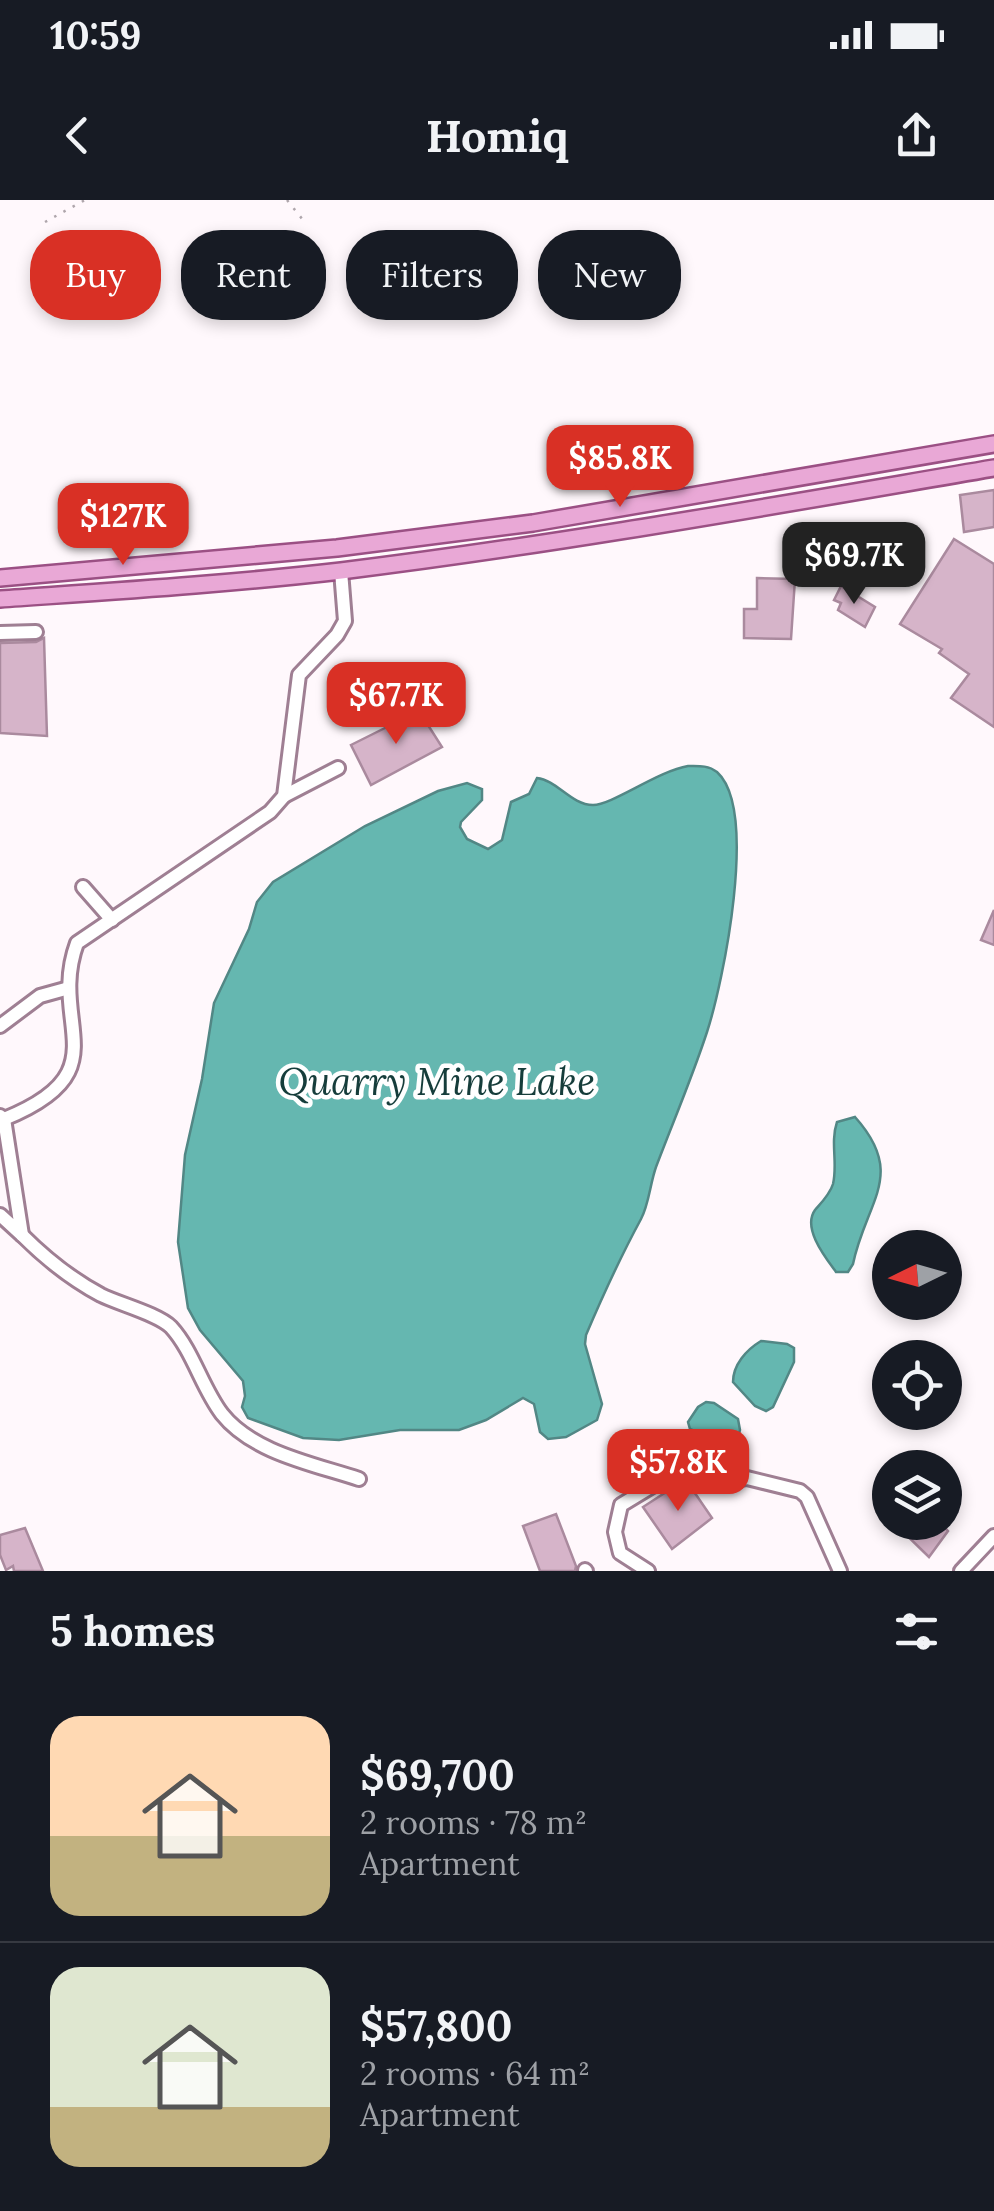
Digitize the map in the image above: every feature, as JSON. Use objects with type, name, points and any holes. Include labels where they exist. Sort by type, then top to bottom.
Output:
[{"type":"main road","points":[[0,578],[318,550],[534,522],[994,444]]},
{"type":"main road","points":[[0,600],[340,571],[651,528],[994,468]]},
{"type":"street","points":[[284,796],[298,676],[337,635],[345,621],[340,571]]},
{"type":"street","points":[[0,633],[36,632]]},
{"type":"street","points":[[22,1234],[2,1118],[24,1111],[58,1088],[69,1072],[74,1055],[74,1021],[69,988],[78,943],[270,812],[284,796],[338,768]]},
{"type":"street","points":[[83,887],[112,920]]},
{"type":"street","points":[[0,1026],[40,996],[69,988]]},
{"type":"street","points":[[0,1215],[48,1260],[91,1288],[170,1326],[222,1413],[237,1429],[264,1446],[360,1479]]},
{"type":"street","points":[[648,1571],[620,1553],[615,1532],[621,1506],[667,1477],[688,1473],[725,1482],[747,1478],[800,1491],[807,1498],[840,1571]]},
{"type":"street","points":[[961,1571],[994,1536]]},
{"type":"path","points":[[45,222],[85,200]]},
{"type":"path","points":[[287,200],[303,220]]},
{"type":"water","name":"Quarry Mine Lake","points":[[688,766],[714,770],[729,792],[737,858],[734,898],[707,1032],[656,1167],[644,1213],[586,1335],[585,1344],[602,1404],[597,1420],[566,1437],[548,1439],[540,1432],[534,1404],[523,1398],[486,1420],[459,1430],[400,1430],[339,1440],[303,1438],[248,1418],[242,1407],[243,1381],[200,1330],[188,1308],[178,1242],[185,1155],[214,1003],[249,929],[257,902],[273,882],[365,826],[438,791],[467,783],[482,789],[482,800],[460,827],[467,839],[488,849],[502,840],[511,802],[529,794],[537,778],[593,805]]},
{"type":"water","points":[[855,1117],[870,1137],[881,1172],[853,1264],[848,1272],[836,1272],[816,1242],[811,1225],[815,1210],[833,1184],[837,1122]]},
{"type":"water","points":[[761,1341],[794,1348],[794,1362],[773,1407],[766,1411],[755,1406],[733,1382],[741,1358]]},
{"type":"water","points":[[706,1402],[738,1419],[736,1444],[730,1447],[690,1429],[688,1422]]},
{"type":"building","points":[[994,490],[994,527],[964,532],[960,495]]},
{"type":"building","points":[[954,539],[994,564],[994,727],[951,698],[969,674],[939,653],[942,649],[900,624]]},
{"type":"building","points":[[757,578],[795,579],[791,639],[744,638],[744,609],[757,609]]},
{"type":"building","points":[[841,586],[875,607],[865,627],[838,610],[841,603],[834,600]]},
{"type":"building","points":[[44,638],[47,736],[0,733],[0,643],[36,642]]},
{"type":"building","points":[[419,711],[442,747],[371,785],[351,745]]},
{"type":"building","points":[[994,910],[994,945],[981,940]]},
{"type":"building","points":[[688,1483],[712,1518],[672,1549],[643,1507],[677,1485]]},
{"type":"building","points":[[556,1514],[575,1571],[540,1571],[523,1526]]},
{"type":"building","points":[[25,1528],[43,1571],[14,1571],[13,1566],[6,1570],[0,1555],[0,1535]]},
{"type":"building","points":[[912,1540],[941,1540],[929,1557]]}]
